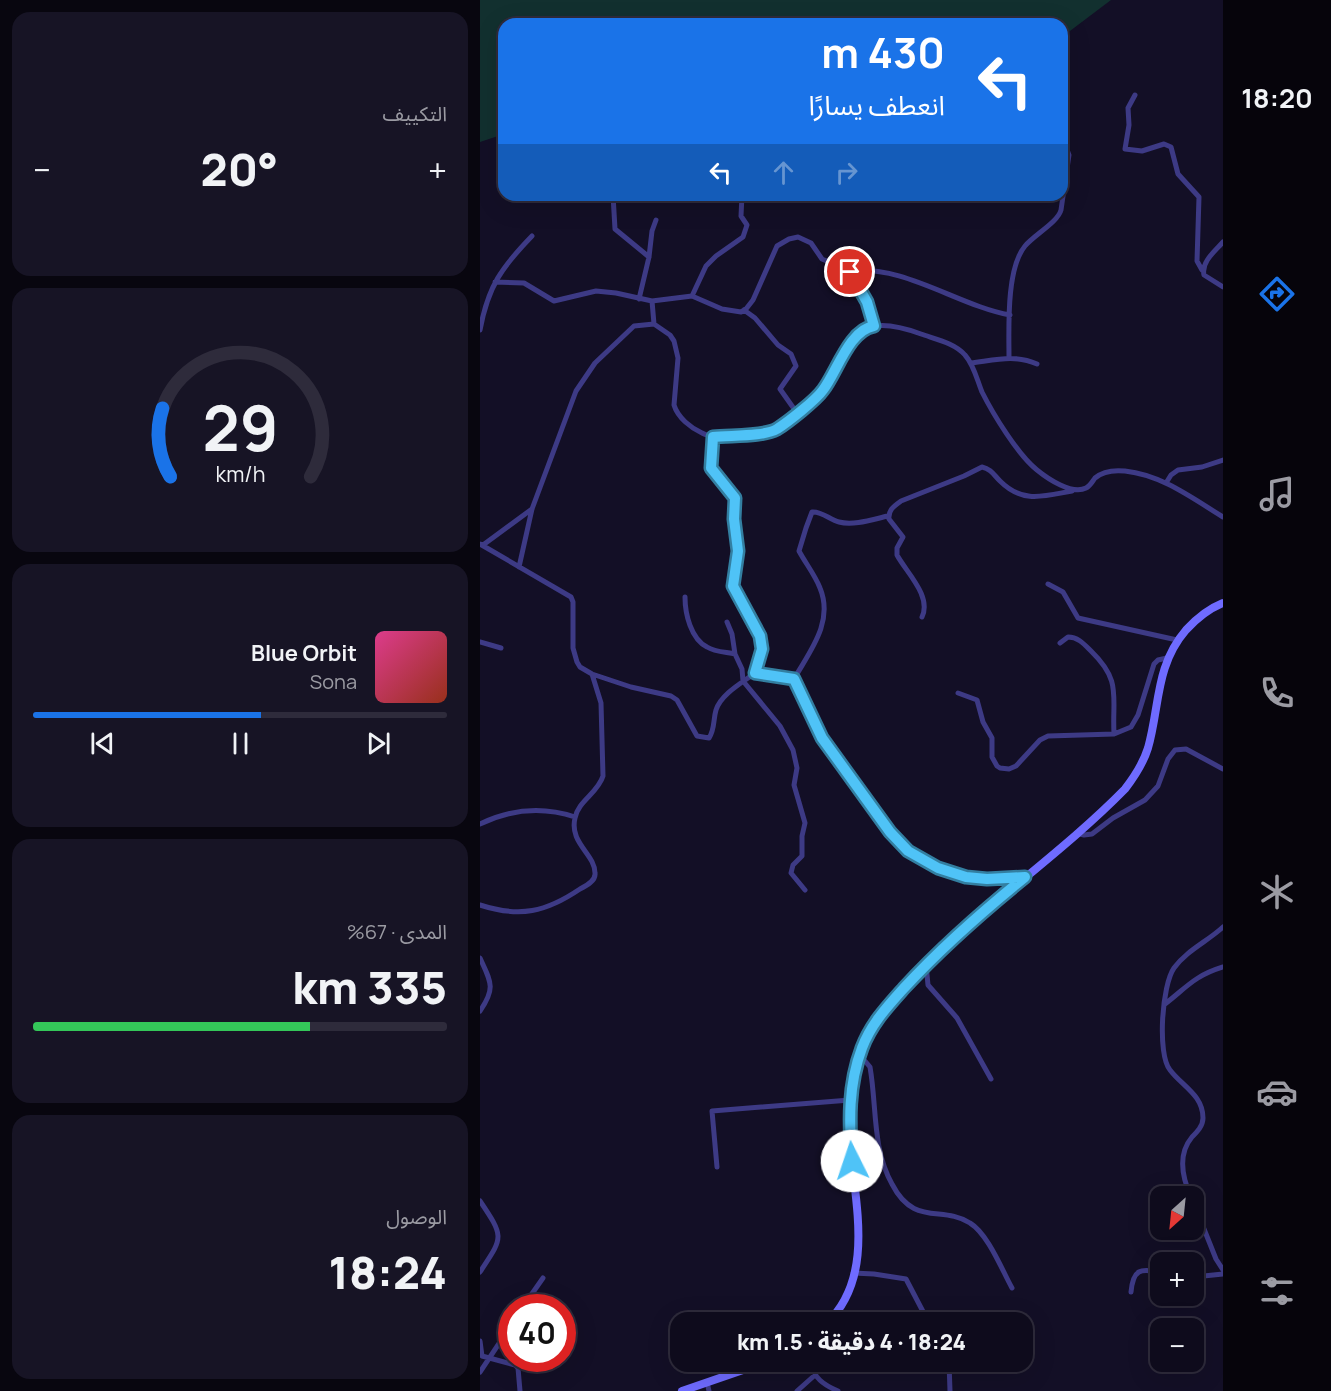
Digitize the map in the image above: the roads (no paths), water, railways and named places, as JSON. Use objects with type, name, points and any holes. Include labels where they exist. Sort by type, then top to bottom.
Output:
[{"type":"street","points":[[1135,95],[1128,108],[1129,125],[1125,149],[1142,151],[1164,144],[1171,147],[1178,174],[1198,197],[1197,261],[1204,275],[1223,287]]},
{"type":"street","points":[[613,201],[615,229],[649,257]]},
{"type":"street","points":[[692,296],[706,266],[744,236],[747,225],[741,216],[742,201]]},
{"type":"street","points":[[1009,357],[1010,288],[1021,251],[1035,235],[1060,214],[1062,201]]},
{"type":"street","points":[[639,299],[656,220]]},
{"type":"street","points":[[480,330],[486,302],[495,282],[507,264],[532,236]]},
{"type":"street","points":[[495,282],[524,283],[554,301],[596,291],[616,293],[652,302],[692,296],[734,312],[744,310],[753,300],[777,246],[798,237],[808,240],[818,256],[850,272],[867,270],[895,276],[1010,315]]},
{"type":"street","points":[[1202,270],[1223,242]]},
{"type":"street","points":[[850,272],[867,302],[874,326]]},
{"type":"street","points":[[652,302],[654,324]]},
{"type":"street","points":[[744,310],[794,358],[796,366],[780,389],[797,413]]},
{"type":"street","points":[[519,567],[532,509],[548,472],[571,404],[585,378],[607,350],[634,326],[648,323],[654,324],[670,335],[676,348],[678,358],[674,405],[676,410],[687,423],[698,431],[713,437],[777,429],[824,389],[846,350],[868,327],[885,325],[896,327],[952,345],[971,363],[988,404],[1023,456],[1039,472],[1076,490]]},
{"type":"street","points":[[971,363],[1009,357],[1037,364]]},
{"type":"street","points":[[532,509],[482,545],[571,597],[575,656],[580,667],[592,674],[631,687],[671,696],[677,700],[693,732],[697,736],[709,738],[719,704],[755,673],[762,649],[760,636],[733,586],[738,551],[734,519],[735,498],[711,468],[713,437]]},
{"type":"street","points":[[1166,483],[1178,470],[1202,467],[1223,460]]},
{"type":"street","points":[[922,617],[925,608],[920,592],[896,552],[903,537],[890,522],[888,516],[891,509],[901,501],[982,467],[1019,495],[1041,497],[1089,487],[1101,474],[1123,471],[1160,479],[1223,517]]},
{"type":"street","points":[[794,679],[817,640],[824,623],[821,589],[799,551],[812,512],[848,523],[888,516]]},
{"type":"street","points":[[1048,584],[1066,595],[1078,618],[1177,640]]},
{"type":"street","points":[[685,597],[686,615],[695,635],[702,643],[708,648],[735,654]]},
{"type":"street","points":[[835,1312],[846,1297],[854,1273],[858,1238],[849,1122],[850,1100],[859,1059],[871,1030],[881,1014],[926,964],[1125,789],[1140,767],[1148,747],[1167,658],[1177,640],[1202,614],[1223,603]]},
{"type":"street","points":[[727,622],[732,634],[735,654],[742,669],[743,681],[780,726],[793,750],[797,768],[794,785],[805,823],[801,840],[803,852],[801,859],[793,865],[790,873],[806,890]]},
{"type":"street","points":[[1060,643],[1068,637],[1077,639],[1107,668],[1114,689],[1114,734]]},
{"type":"street","points":[[480,642],[501,648]]},
{"type":"street","points":[[958,693],[977,700],[983,722],[992,738],[992,758],[997,766],[1005,769],[1016,766],[1040,740],[1048,736],[1114,734],[1129,728],[1134,723],[1155,664],[1167,658]]},
{"type":"street","points":[[755,673],[794,679]]},
{"type":"street","points":[[480,905],[516,913],[545,909],[558,904],[595,877],[595,871],[578,841],[574,826],[579,808],[601,782],[603,776],[601,703],[592,674]]},
{"type":"street","points":[[794,679],[828,746],[890,832],[908,851],[938,868],[966,877],[987,879],[1025,877]]},
{"type":"street","points":[[1076,833],[1084,836],[1092,834],[1113,818],[1145,800],[1158,786],[1168,759],[1176,750],[1186,748],[1223,769]]},
{"type":"street","points":[[480,824],[500,815],[543,809],[575,817]]},
{"type":"street","points":[[1188,1186],[1182,1167],[1182,1154],[1198,1131],[1203,1118],[1192,1091],[1170,1071],[1165,1062],[1163,1029],[1167,985],[1174,968],[1182,959],[1223,927]]},
{"type":"street","points":[[480,958],[492,989],[480,1011]]},
{"type":"street","points":[[926,964],[928,985],[957,1018],[991,1079]]},
{"type":"street","points":[[1165,1004],[1190,982],[1223,967]]},
{"type":"street","points":[[859,1059],[865,1061],[870,1067],[879,1150],[896,1190],[909,1206],[917,1210],[962,1219],[972,1224],[989,1244],[1012,1288]]},
{"type":"street","points":[[717,1167],[712,1111],[850,1100]]},
{"type":"street","points":[[480,1201],[496,1227],[499,1237],[495,1251],[480,1272]]},
{"type":"street","points":[[1204,1229],[1223,1272],[1204,1275]]},
{"type":"street","points":[[1131,1292],[1133,1277],[1138,1273],[1150,1270]]},
{"type":"street","points":[[854,1273],[906,1279],[922,1312]]},
{"type":"street","points":[[532,1294],[543,1278]]},
{"type":"street","points":[[480,1341],[482,1356],[515,1365],[518,1368],[520,1391]]},
{"type":"street","points":[[480,1372],[498,1344]]},
{"type":"street","points":[[682,1391],[736,1372]]},
{"type":"street","points":[[814,1372],[824,1384],[838,1391]]},
{"type":"street","points":[[949,1372],[950,1391]]},
{"type":"street","points":[[798,1391],[815,1375]]},
{"type":"street","points":[[707,1382],[709,1391]]}]
